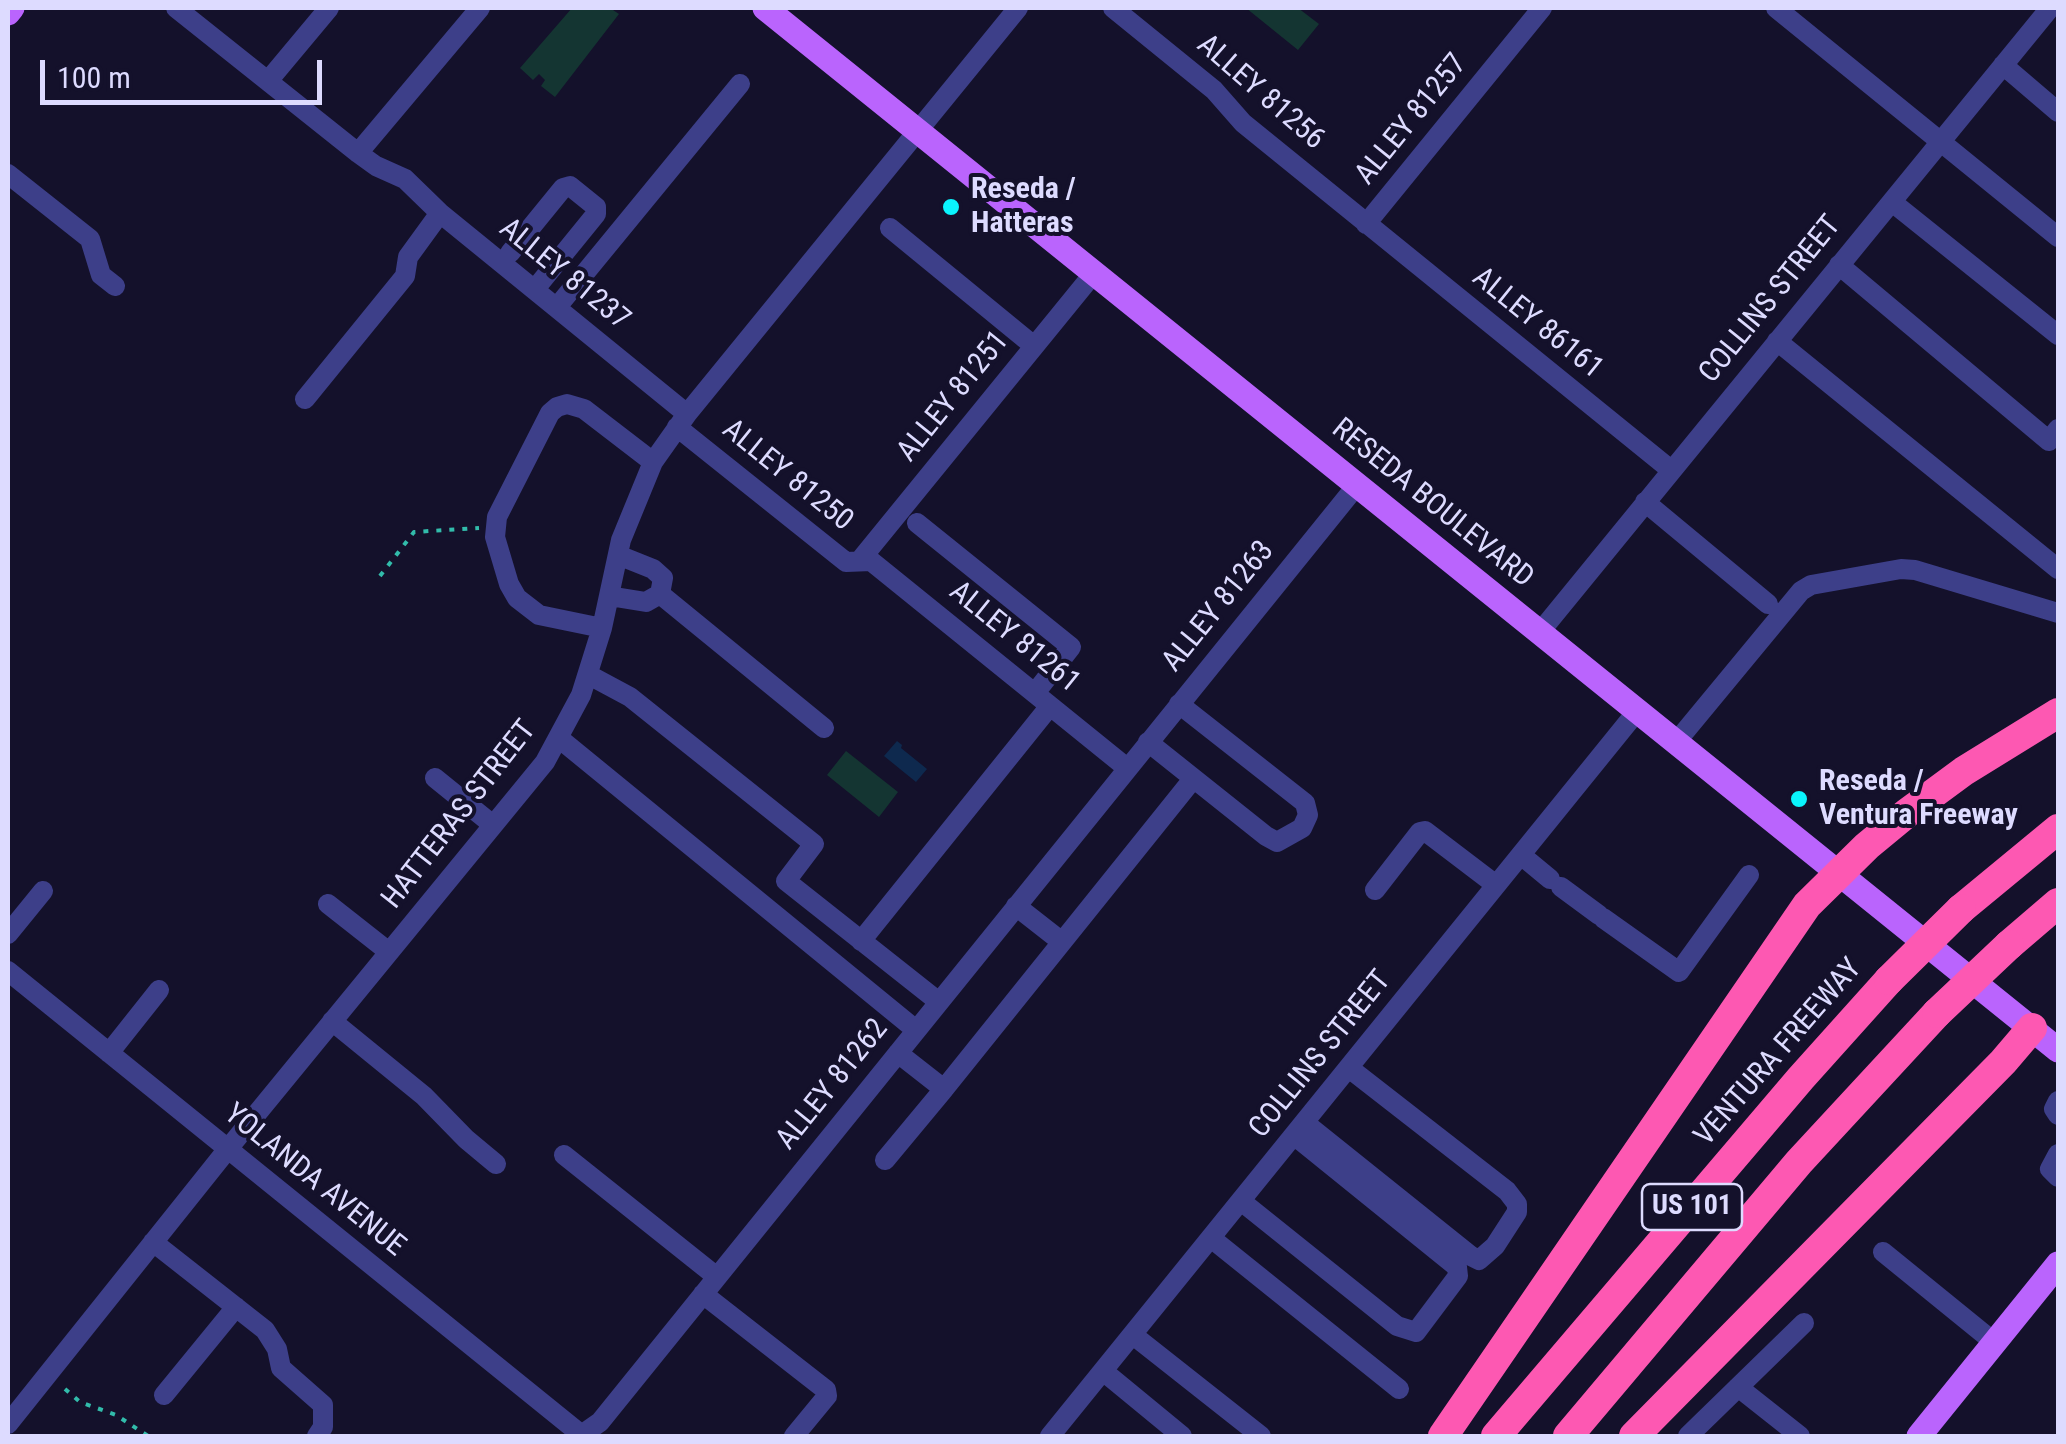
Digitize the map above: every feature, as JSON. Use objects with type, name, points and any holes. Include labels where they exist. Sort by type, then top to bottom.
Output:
[{"type":"highway","points":[[1443,1436],[1808,905],[1866,846],[1950,782],[2058,713]]},
{"type":"highway","name":"VENTURA FREEWAY","points":[[1496,1436],[1889,980],[1961,909],[2058,829]]},
{"type":"highway","name":"US 101","points":[[1568,1436],[1799,1162],[1937,1013],[2058,903]]},
{"type":"highway","points":[[1634,1436],[2032,1028]]},
{"type":"main road","points":[[8,14],[12,8]]},
{"type":"main road","name":"RESEDA BOULEVARD","points":[[765,8],[2058,1050]]},
{"type":"main road","points":[[1919,1436],[2055,1275]]},
{"type":"street","name":"ALLEY 81237","points":[[176,8],[358,153],[405,180],[682,420]]},
{"type":"street","points":[[268,81],[328,8]]},
{"type":"street","points":[[358,153],[480,8]]},
{"type":"street","name":"HATTERAS STREET","points":[[8,1424],[560,739],[588,675],[618,555],[653,462],[682,420],[1018,8]]},
{"type":"street","name":"ALLEY 81256","points":[[1113,8],[1214,90],[1243,122],[1366,224]]},
{"type":"street","name":"ALLEY 81257","points":[[1366,224],[1542,8]]},
{"type":"street","points":[[1776,8],[2058,237]]},
{"type":"street","name":"COLLINS STREET","points":[[1540,632],[2050,8]]},
{"type":"street","points":[[2003,65],[2058,112]]},
{"type":"street","points":[[557,308],[740,84]]},
{"type":"street","points":[[8,174],[90,239],[101,275],[116,286]]},
{"type":"street","points":[[510,253],[563,188],[570,186],[596,206],[596,214],[535,290]]},
{"type":"street","points":[[1892,202],[2058,335]]},
{"type":"street","points":[[305,399],[405,276],[408,257],[440,213]]},
{"type":"street","name":"ALLEY 86161","points":[[1366,224],[1670,470]]},
{"type":"street","points":[[890,228],[1034,346]]},
{"type":"street","points":[[1839,265],[2056,439]]},
{"type":"street","name":"ALLEY 81251","points":[[861,559],[1094,273]]},
{"type":"street","points":[[1777,341],[2058,569]]},
{"type":"street","points":[[602,628],[548,618],[517,598],[509,584],[494,527],[550,413],[558,407],[567,404],[584,409],[653,462]]},
{"type":"street","name":"ALLEY 81250","points":[[682,420],[846,562],[861,559]]},
{"type":"street","name":"ALLEY 81263","points":[[1128,768],[1357,485]]},
{"type":"street","points":[[1644,502],[1768,604]]},
{"type":"street","points":[[861,940],[1042,699],[1071,647],[917,523]]},
{"type":"street","points":[[609,596],[646,602],[660,594],[663,578],[653,568],[618,555]]},
{"type":"street","name":"ALLEY 81261","points":[[861,559],[871,561],[1128,768]]},
{"type":"street","points":[[1677,741],[1800,591],[1810,585],[1916,570],[2058,613]]},
{"type":"street","points":[[660,594],[824,728]]},
{"type":"street","points":[[588,675],[630,698],[814,844],[786,881],[939,1002]]},
{"type":"street","points":[[1148,742],[1254,828],[1277,842],[1302,828],[1308,815],[1305,803],[1179,704]]},
{"type":"street","name":"COLLINS STREET","points":[[1050,1436],[1638,710]]},
{"type":"street","points":[[560,739],[916,1030]]},
{"type":"street","name":"ALLEY 81262","points":[[582,1436],[600,1422],[1128,768]]},
{"type":"street","points":[[435,778],[493,825]]},
{"type":"street","points":[[885,1160],[1193,779]]},
{"type":"street","points":[[1375,890],[1424,831],[1496,885]]},
{"type":"street","points":[[1521,854],[1678,972],[1748,875]]},
{"type":"street","points":[[8,934],[43,892]]},
{"type":"street","points":[[328,904],[390,952]]},
{"type":"street","points":[[1016,906],[1062,942]]},
{"type":"street","name":"YOLANDA AVENUE","points":[[8,971],[582,1436]]},
{"type":"street","points":[[109,1053],[159,990]]},
{"type":"street","points":[[332,1021],[424,1096],[466,1140],[496,1164]]},
{"type":"street","points":[[898,1053],[944,1089]]},
{"type":"street","points":[[1300,1129],[1470,1256],[1479,1260],[1495,1246],[1517,1212],[1517,1204],[1506,1191],[1349,1068]]},
{"type":"street","points":[[2058,1101],[2054,1109],[2058,1114]]},
{"type":"street","points":[[1241,1201],[1397,1326],[1416,1332],[1458,1276],[1457,1268],[1300,1129]]},
{"type":"street","points":[[2058,1154],[2050,1168],[2058,1177]]},
{"type":"street","points":[[564,1155],[717,1277]]},
{"type":"street","points":[[1211,1238],[1398,1389]]},
{"type":"street","points":[[153,1242],[265,1330],[281,1368],[323,1405],[323,1428],[317,1436]]},
{"type":"street","points":[[1882,1252],[1995,1344]]},
{"type":"street","points":[[703,1294],[826,1390],[827,1396],[794,1436]]},
{"type":"street","points":[[164,1395],[236,1307]]},
{"type":"street","points":[[1688,1436],[1804,1323]]},
{"type":"street","points":[[1133,1335],[1261,1436]]},
{"type":"street","points":[[1103,1371],[1182,1436]]},
{"type":"street","points":[[1738,1388],[1800,1436]]},
{"type":"path","points":[[380,576],[414,532],[494,527]]},
{"type":"path","points":[[65,1389],[80,1402],[116,1415],[148,1436]]},
{"type":"green space","points":[[572,8],[610,8],[619,14],[555,97],[541,86],[545,80],[539,74],[533,80],[520,68]]},
{"type":"green space","points":[[1246,8],[1298,8],[1319,24],[1298,50]]},
{"type":"green space","points":[[846,751],[898,792],[879,817],[827,775]]},
{"type":"water","points":[[897,741],[927,769],[916,782],[884,756]]},
{"type":"place","name":"Reseda / Hatteras","points":[[951,207]]},
{"type":"place","name":"Reseda / Ventura Freeway","points":[[1799,799]]}]
